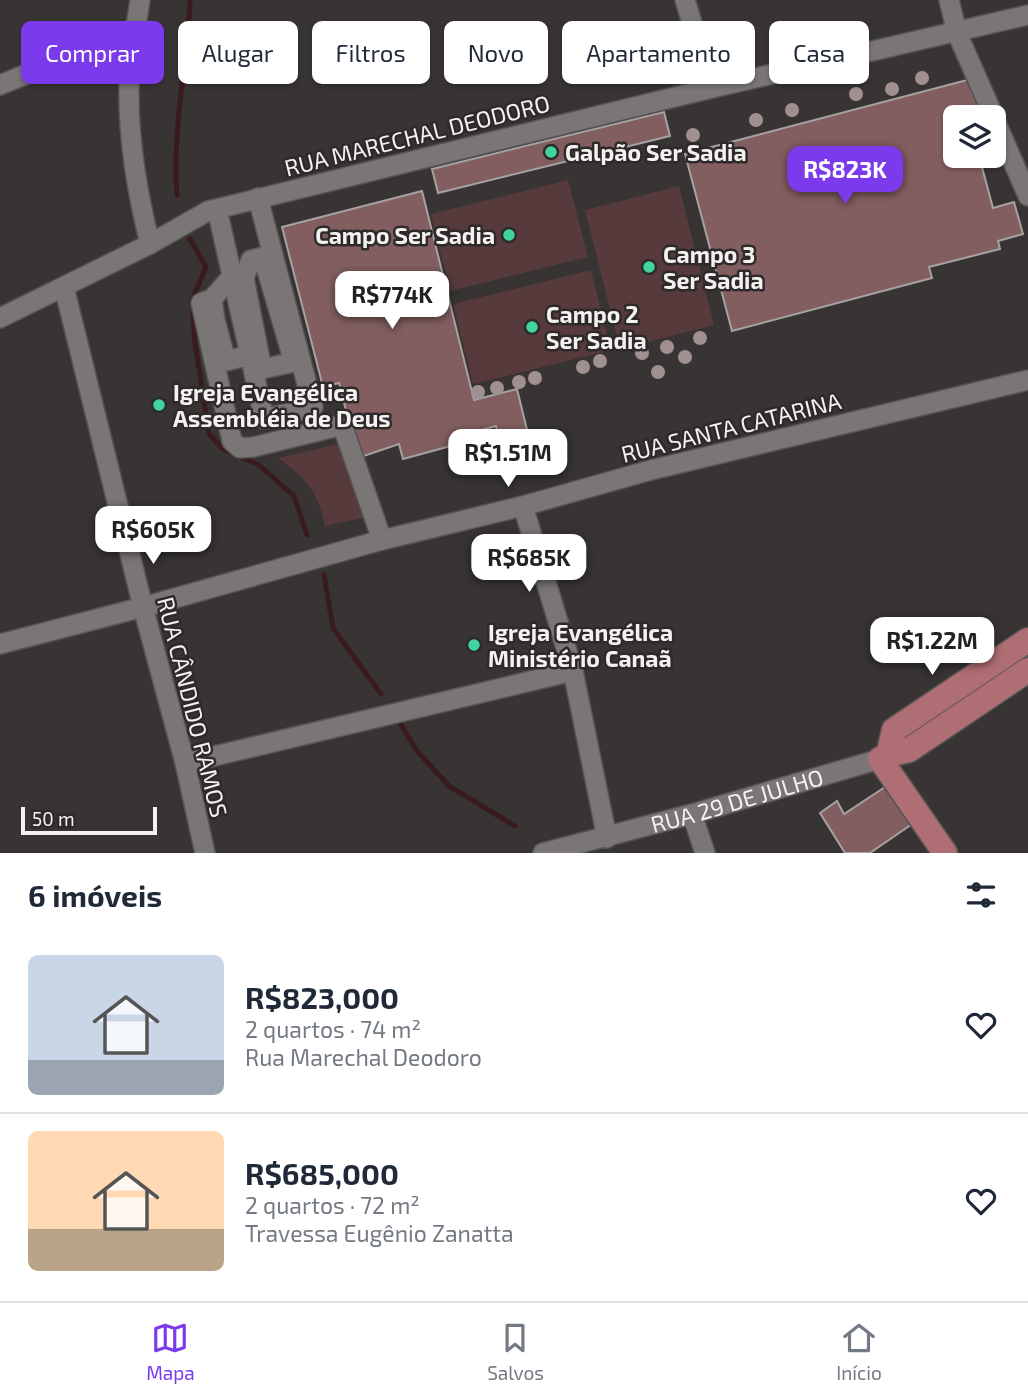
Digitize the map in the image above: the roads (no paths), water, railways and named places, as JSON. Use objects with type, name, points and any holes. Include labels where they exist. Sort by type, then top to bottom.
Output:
[{"type":"main road","name":"RUA 29 DE JULHO","points":[[884,757],[909,750],[1024,662]]},
{"type":"main road","points":[[884,757],[945,853]]},
{"type":"street","points":[[137,21],[140,0]]},
{"type":"street","points":[[685,0],[712,88]]},
{"type":"street","points":[[949,0],[957,33],[988,105]]},
{"type":"street","name":"RUA MARECHAL DEODORO","points":[[0,318],[150,244],[208,211],[712,88],[1028,15]]},
{"type":"street","points":[[0,85],[21,76]]},
{"type":"street","points":[[129,84],[131,151],[138,198],[150,244]]},
{"type":"street","points":[[1006,146],[1028,196]]},
{"type":"street","points":[[238,279],[264,419],[313,407],[258,198]]},
{"type":"street","points":[[216,209],[238,279],[262,369],[293,362],[263,257],[251,260],[238,279],[227,282],[212,299],[201,303],[232,441],[240,448],[253,447],[339,426],[344,429],[382,540]]},
{"type":"street","name":"RUA CÂNDIDO RAMOS","points":[[64,287],[143,607],[185,763],[205,853]]},
{"type":"street","points":[[212,299],[226,361],[250,355]]},
{"type":"street","name":"RUA SANTA CATARINA","points":[[0,644],[651,470],[1028,380]]},
{"type":"street","points":[[523,506],[573,671],[607,838]]},
{"type":"street","points":[[185,763],[573,671]]},
{"type":"street","name":"RUA 29 DE JULHO","points":[[543,853],[607,838],[884,757]]},
{"type":"street","points":[[692,814],[705,853]]},
{"type":"waterway","points":[[177,195],[176,146],[190,0]]},
{"type":"waterway","points":[[190,239],[206,267],[192,300],[195,343],[209,434],[223,449],[259,465],[294,496],[307,535]]},
{"type":"waterway","points":[[324,575],[333,628],[381,694]]},
{"type":"waterway","points":[[398,720],[417,751],[449,786],[515,826]]},
{"type":"place","name":"Galpão Ser Sadia","points":[[551,152]]},
{"type":"place","name":"Campo Ser Sadia","points":[[509,235]]},
{"type":"place","name":"Campo 3 Ser Sadia","points":[[649,267]]},
{"type":"place","name":"Campo 2 Ser Sadia","points":[[532,327]]},
{"type":"place","name":"Igreja Evangélica Assembléia de Deus","points":[[159,405]]},
{"type":"place","name":"Igreja Evangélica Ministério Canaã","points":[[474,645]]}]
